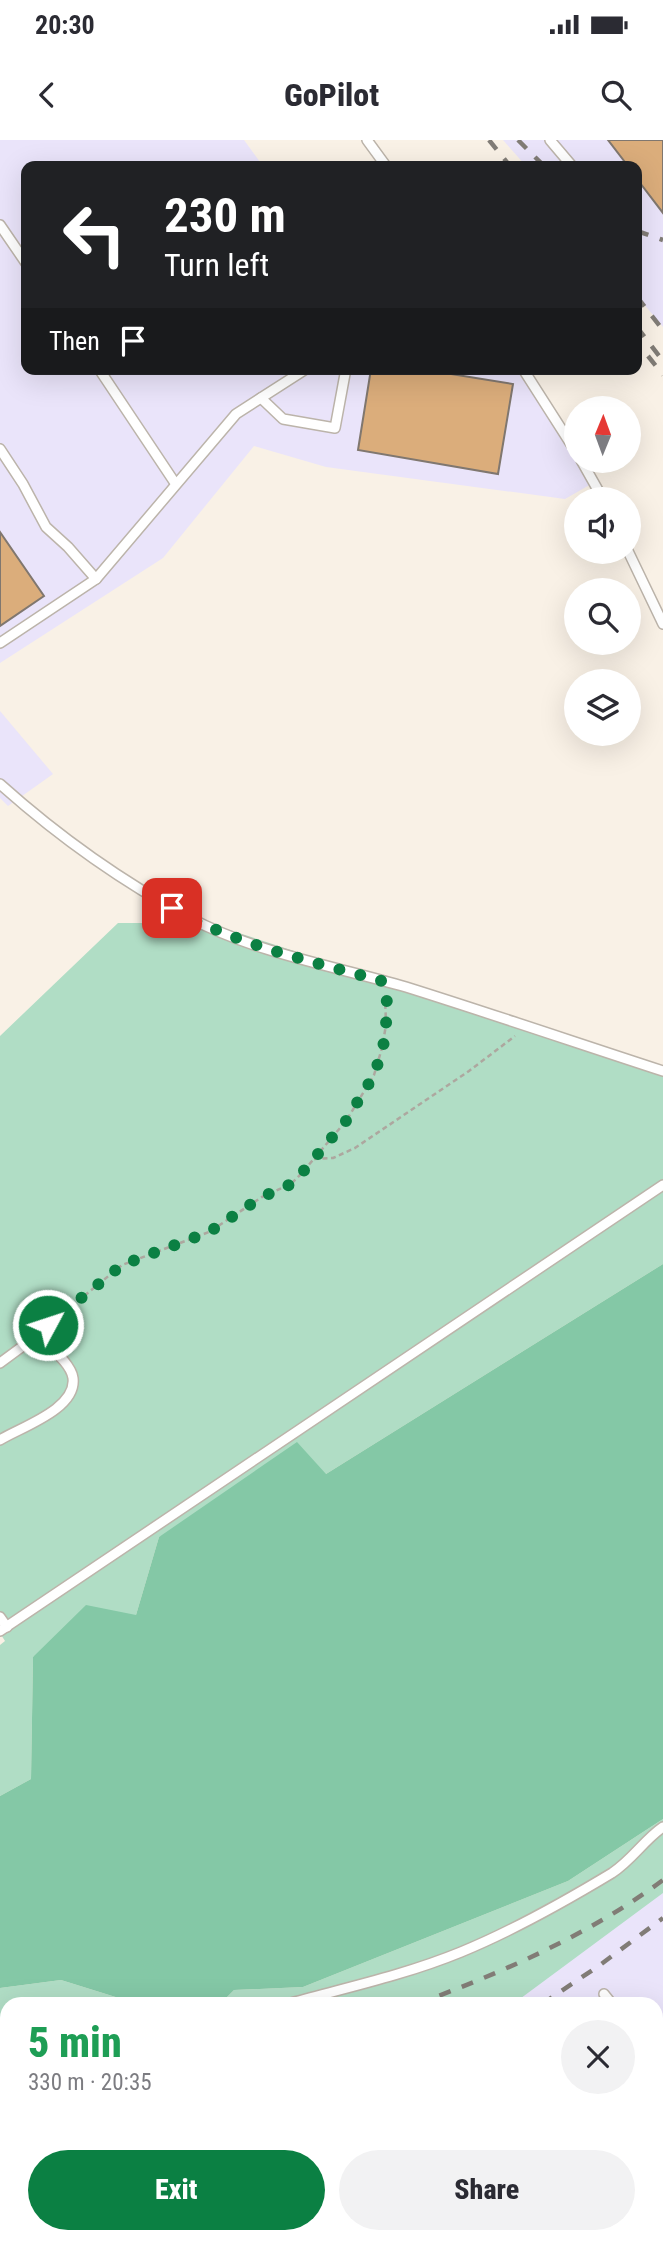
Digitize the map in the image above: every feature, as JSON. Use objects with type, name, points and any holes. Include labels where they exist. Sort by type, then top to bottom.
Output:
[{"type":"lane","points":[[367,140],[382,161]]},
{"type":"lane","points":[[551,140],[568,161]]},
{"type":"lane","points":[[0,225],[21,256]]},
{"type":"lane","points":[[103,375],[175,484]]},
{"type":"lane","points":[[0,643],[96,579],[236,414],[297,375]]},
{"type":"lane","points":[[261,398],[283,419],[335,428],[345,375]]},
{"type":"lane","points":[[527,375],[564,433]]},
{"type":"lane","points":[[0,449],[46,527],[96,579]]},
{"type":"lane","points":[[634,564],[663,624]]},
{"type":"lane","points":[[0,783],[40,820],[84,853],[192,919],[261,947],[382,981],[663,1071]]},
{"type":"lane","points":[[0,1617],[3,1629],[663,1185]]},
{"type":"lane","points":[[0,1363],[38,1335],[67,1366],[73,1377],[65,1402],[53,1412],[0,1440]]},
{"type":"lane","points":[[313,1997],[401,1973],[461,1952],[529,1919],[613,1872],[633,1858],[655,1832],[663,1827]]},
{"type":"path","points":[[38,1335],[122,1265],[209,1232],[262,1197],[291,1184],[346,1121],[374,1075],[383,1048],[386,1025],[387,1002],[382,981]]},
{"type":"path","points":[[314,1159],[332,1158],[355,1148],[510,1041],[524,1026]]},
{"type":"shaded area","points":[[0,140],[244,140],[259,161],[21,161],[21,375],[522,375],[564,438],[564,473],[586,473],[593,483],[586,487],[564,487],[564,499],[326,467],[254,446],[163,558],[0,663]]},
{"type":"shaded area","points":[[503,140],[663,140],[663,327],[642,302],[642,161],[522,161]]},
{"type":"shaded area","points":[[0,711],[53,774],[8,806],[0,798]]},
{"type":"shaded area","points":[[663,1855],[663,1997],[352,1997]]},
{"type":"green space","points":[[118,923],[208,923],[663,1071],[663,1264],[326,1474],[159,1537],[136,1615],[33,1657],[31,1779],[0,1796],[0,1645],[5,1641],[0,1633],[0,1036]]},
{"type":"green space","points":[[663,1264],[663,1819],[568,1881],[303,1987],[234,1990],[227,1997],[116,1997],[61,1980],[0,1988],[0,1796],[31,1779],[33,1657],[86,1605],[136,1615],[159,1537],[297,1442],[326,1474]]},
{"type":"green space","points":[[663,1819],[663,1893],[522,1997],[227,1997],[234,1990],[303,1987],[568,1881]]},
{"type":"green space","points":[[61,1980],[116,1997],[0,1997],[0,1988]]},
{"type":"building","points":[[608,140],[663,140],[663,213],[642,186],[642,161],[624,161]]},
{"type":"building","points":[[370,375],[457,375],[513,384],[498,474],[358,450]]},
{"type":"building","points":[[0,532],[44,596],[0,626]]},
{"type":"railway","points":[[489,140],[506,161]]},
{"type":"railway","points":[[518,140],[539,161]]},
{"type":"railway","points":[[642,233],[663,240]]},
{"type":"railway","points":[[642,303],[663,330]]},
{"type":"railway","points":[[642,334],[663,361]]},
{"type":"railway","points":[[648,356],[663,375]]},
{"type":"railway","points":[[435,1997],[544,1951],[605,1918],[663,1880]]},
{"type":"railway","points":[[552,1997],[663,1918]]},
{"type":"route","points":[[48,1325],[122,1265],[209,1232],[262,1197],[291,1184],[346,1121],[374,1075],[383,1048],[387,1002],[382,981],[261,947],[172,908]]}]
